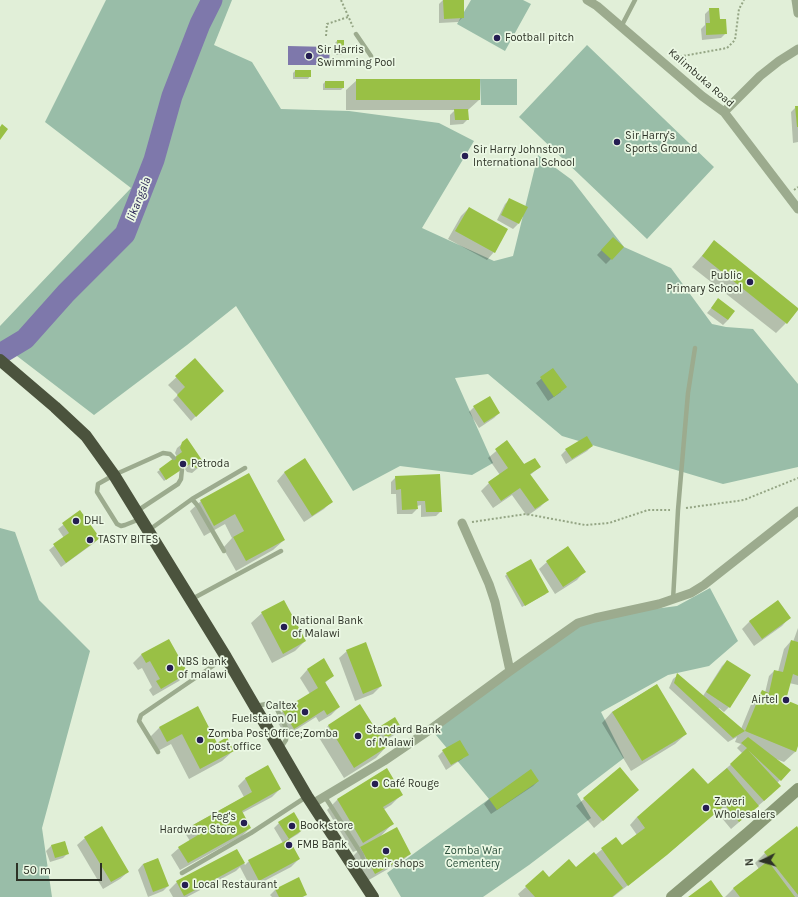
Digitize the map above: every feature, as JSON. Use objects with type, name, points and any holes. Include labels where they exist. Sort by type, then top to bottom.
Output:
[{"type":"highway","points":[[0,360],[55,407],[86,436],[114,476],[226,657],[310,800],[373,897]]},
{"type":"street","name":"Kalimbuka Road","points":[[587,0],[597,6],[702,96],[724,112],[798,209]]},
{"type":"street","points":[[796,0],[798,13]]},
{"type":"street","points":[[724,112],[760,76],[779,60],[798,49]]},
{"type":"street","points":[[310,800],[325,797],[384,761],[432,729],[578,623],[673,600],[691,593],[704,585],[798,511]]},
{"type":"street","points":[[462,523],[489,584],[495,602],[510,671]]},
{"type":"street","points":[[672,897],[797,793]]},
{"type":"lane","points":[[621,27],[634,0]]},
{"type":"lane","points":[[356,34],[371,56]]},
{"type":"lane","points":[[673,600],[678,510],[688,393],[695,348]]},
{"type":"lane","points":[[174,458],[170,454],[164,453],[98,484],[97,492],[117,524],[121,526],[126,525],[178,484],[181,479],[182,469]]},
{"type":"lane","points":[[148,531],[192,499],[245,468]]},
{"type":"lane","points":[[192,499],[198,506],[224,551]]},
{"type":"lane","points":[[190,600],[281,550]]},
{"type":"lane","points":[[158,752],[139,721],[140,714],[226,657]]},
{"type":"lane","points":[[254,707],[271,703],[274,705],[287,730],[286,740],[279,749]]},
{"type":"lane","points":[[325,797],[362,855],[364,863],[357,873]]},
{"type":"lane","points":[[182,873],[251,832],[310,800]]},
{"type":"path","points":[[341,0],[356,34]]},
{"type":"path","points":[[656,55],[671,58],[727,48],[735,40],[739,9],[744,0]]},
{"type":"path","points":[[326,36],[327,24],[348,17]]},
{"type":"path","points":[[462,523],[526,514],[585,525],[609,523],[648,510],[678,510],[744,500],[798,478]]},
{"type":"green space","points":[[106,0],[232,0],[214,45],[252,62],[281,109],[349,111],[439,123],[474,141],[422,228],[494,261],[513,256],[538,155],[572,180],[624,247],[671,268],[712,324],[726,327],[753,329],[798,384],[798,467],[723,484],[562,436],[488,374],[455,378],[493,463],[472,475],[400,466],[353,491],[236,306],[94,415],[0,343],[0,326],[131,188],[45,122]]},
{"type":"green space","name":"Football pitch","points":[[471,0],[523,0],[531,4],[505,51],[457,24]]},
{"type":"green space","name":"Sir Harry's Sports Ground","points":[[587,45],[714,167],[647,239],[519,117]]},
{"type":"green space","points":[[480,79],[517,79],[517,105],[481,105]]},
{"type":"green space","points":[[0,528],[15,532],[39,600],[90,651],[42,828],[52,897],[0,897]]},
{"type":"green space","name":"Zomba War Cementery","points":[[710,588],[738,641],[709,666],[668,675],[601,712],[624,758],[577,794],[591,818],[529,865],[483,897],[401,897],[387,873],[489,799],[431,729],[577,619],[677,606]]},
{"type":"shaded area","name":"Sir Harris Swimming Pool","points":[[288,46],[330,47],[329,65],[288,65]]},
{"type":"building","points":[[443,0],[464,0],[464,18],[444,19]]},
{"type":"building","points":[[709,8],[719,8],[720,19],[726,19],[727,34],[706,35],[706,23],[710,23]]},
{"type":"building","points":[[337,40],[344,40],[344,53],[338,53]]},
{"type":"building","points":[[295,70],[311,70],[311,77],[295,77]]},
{"type":"building","points":[[356,79],[480,79],[480,100],[356,100]]},
{"type":"building","points":[[325,81],[344,81],[344,88],[325,88]]},
{"type":"building","points":[[795,106],[798,106],[798,127],[797,127]]},
{"type":"building","points":[[454,109],[468,109],[469,120],[455,120]]},
{"type":"building","points":[[2,124],[8,129],[0,140],[0,127]]},
{"type":"building","points":[[509,198],[528,207],[519,224],[501,215]]},
{"type":"building","points":[[469,207],[508,229],[495,253],[455,231]]},
{"type":"building","points":[[613,237],[624,247],[612,260],[601,250]]},
{"type":"building","name":"Public Primary School","points":[[714,240],[798,308],[787,324],[702,256]]},
{"type":"building","points":[[718,298],[735,311],[728,320],[711,308]]},
{"type":"building","points":[[195,358],[224,391],[196,417],[177,395],[185,387],[175,376]]},
{"type":"building","points":[[553,368],[567,387],[554,397],[540,377]]},
{"type":"building","points":[[490,396],[500,413],[484,423],[473,406]]},
{"type":"building","points":[[587,436],[593,446],[572,459],[565,449]]},
{"type":"building","points":[[187,438],[204,463],[198,468],[192,467],[190,464],[166,480],[159,469],[182,452],[180,448],[182,442]]},
{"type":"building","points":[[507,440],[524,464],[535,458],[541,467],[530,474],[549,500],[535,509],[520,488],[501,501],[488,482],[508,468],[495,449]]},
{"type":"building","points":[[305,458],[333,502],[312,516],[284,472]]},
{"type":"building","points":[[249,473],[285,540],[246,561],[233,537],[244,531],[235,514],[214,526],[200,500]]},
{"type":"building","points":[[440,474],[442,512],[426,512],[425,501],[417,501],[418,509],[402,510],[401,489],[396,490],[395,476]]},
{"type":"building","points":[[80,510],[100,538],[66,563],[53,544],[69,533],[62,523]]},
{"type":"building","points":[[568,546],[586,572],[563,587],[546,561]]},
{"type":"building","points":[[531,559],[549,592],[525,606],[506,573]]},
{"type":"building","name":"National Bank of Malawi","points":[[284,600],[306,641],[283,654],[261,612]]},
{"type":"building","points":[[778,600],[791,618],[762,639],[749,621]]},
{"type":"building","name":"NBS bank of malawi","points":[[169,639],[188,673],[161,689],[156,681],[160,679],[150,661],[146,663],[141,654]]},
{"type":"building","points":[[791,640],[798,642],[798,676],[793,674],[786,700],[798,705],[798,746],[796,752],[745,731],[762,690],[769,693],[774,670],[783,672]]},
{"type":"building","points":[[366,642],[382,686],[363,694],[346,650]]},
{"type":"building","points":[[324,658],[334,676],[325,682],[340,707],[327,715],[324,710],[294,729],[282,710],[318,688],[307,669]]},
{"type":"building","points":[[727,660],[751,675],[730,708],[706,692]]},
{"type":"building","points":[[677,673],[745,731],[733,738],[674,683]]},
{"type":"building","points":[[657,684],[687,734],[642,761],[612,712]]},
{"type":"building","name":"Standard Bank of Malawi","points":[[360,704],[387,747],[354,768],[328,725]]},
{"type":"building","name":"Zomba Post Office;Zomba post office","points":[[198,706],[217,743],[227,737],[234,751],[200,769],[182,734],[167,742],[159,727]]},
{"type":"building","points":[[395,717],[402,729],[386,738],[379,727]]},
{"type":"building","points":[[748,737],[791,770],[781,781],[748,750],[781,786],[764,801],[730,764],[747,748],[741,743]]},
{"type":"building","points":[[460,740],[469,755],[451,765],[442,750]]},
{"type":"building","points":[[268,765],[281,789],[242,811],[251,828],[188,863],[178,847],[198,835],[193,825],[252,792],[245,778]]},
{"type":"building","points":[[620,767],[639,790],[603,821],[583,798]]},
{"type":"building","points":[[387,768],[403,795],[383,807],[394,824],[363,843],[337,799]]},
{"type":"building","points":[[693,768],[708,784],[727,768],[759,806],[739,822],[725,805],[667,855],[628,886],[601,848],[616,837],[622,845],[645,828],[637,817]]},
{"type":"building","points":[[531,769],[539,781],[497,810],[489,799]]},
{"type":"building","points":[[294,812],[304,829],[289,839],[278,822]]},
{"type":"building","points":[[102,826],[129,872],[111,882],[84,837]]},
{"type":"building","points":[[797,826],[798,828],[798,895],[764,852]]},
{"type":"building","name":"souvenir shops","points":[[397,827],[411,854],[375,874],[360,847]]},
{"type":"building","points":[[289,839],[300,859],[259,881],[248,860]]},
{"type":"building","points":[[65,841],[69,854],[55,858],[51,845]]},
{"type":"building","points":[[237,849],[245,863],[184,896],[176,881]]},
{"type":"building","points":[[594,852],[623,888],[612,897],[535,897],[525,886],[543,870],[549,877],[569,859],[576,867]]},
{"type":"building","points":[[158,858],[169,886],[153,892],[143,864]]},
{"type":"building","points":[[768,861],[795,897],[740,897],[733,888]]},
{"type":"building","points":[[299,877],[307,895],[302,897],[279,897],[275,889]]},
{"type":"building","points":[[711,880],[723,897],[688,897]]},
{"type":"waterway","name":"likangala","points":[[0,354],[25,339],[66,293],[125,234],[154,160],[172,96],[200,24],[212,0]]},
{"type":"place","name":"Football pitch","points":[[497,38]]},
{"type":"place","name":"Sir Harris Swimming Pool","points":[[309,56]]},
{"type":"place","name":"Sir Harry's Sports Ground","points":[[617,142]]},
{"type":"place","name":"Sir Harry Johnston International School","points":[[465,156]]},
{"type":"place","name":"Public Primary School","points":[[750,282]]},
{"type":"place","name":"Petroda","points":[[183,464]]},
{"type":"place","name":"DHL","points":[[76,521]]},
{"type":"place","name":"TASTY BITES","points":[[90,540]]},
{"type":"place","name":"National Bank of Malawi","points":[[284,627]]},
{"type":"place","name":"NBS bank of malawi","points":[[170,668]]},
{"type":"place","name":"Airtel","points":[[786,700]]},
{"type":"place","name":"Caltex Fuelstaion 01","points":[[305,712]]},
{"type":"place","name":"Standard Bank of Malawi","points":[[358,736]]},
{"type":"place","name":"Zomba Post Office;Zomba post office","points":[[200,740]]},
{"type":"place","name":"Café Rouge","points":[[375,784]]},
{"type":"place","name":"Zaveri Wholesalers","points":[[706,808]]},
{"type":"place","name":"Feg's Hardware Store","points":[[244,823]]},
{"type":"place","name":"Book store","points":[[292,826]]},
{"type":"place","name":"FMB Bank","points":[[289,845]]},
{"type":"place","name":"souvenir shops","points":[[386,851]]},
{"type":"place","name":"Local Restaurant","points":[[185,885]]}]
